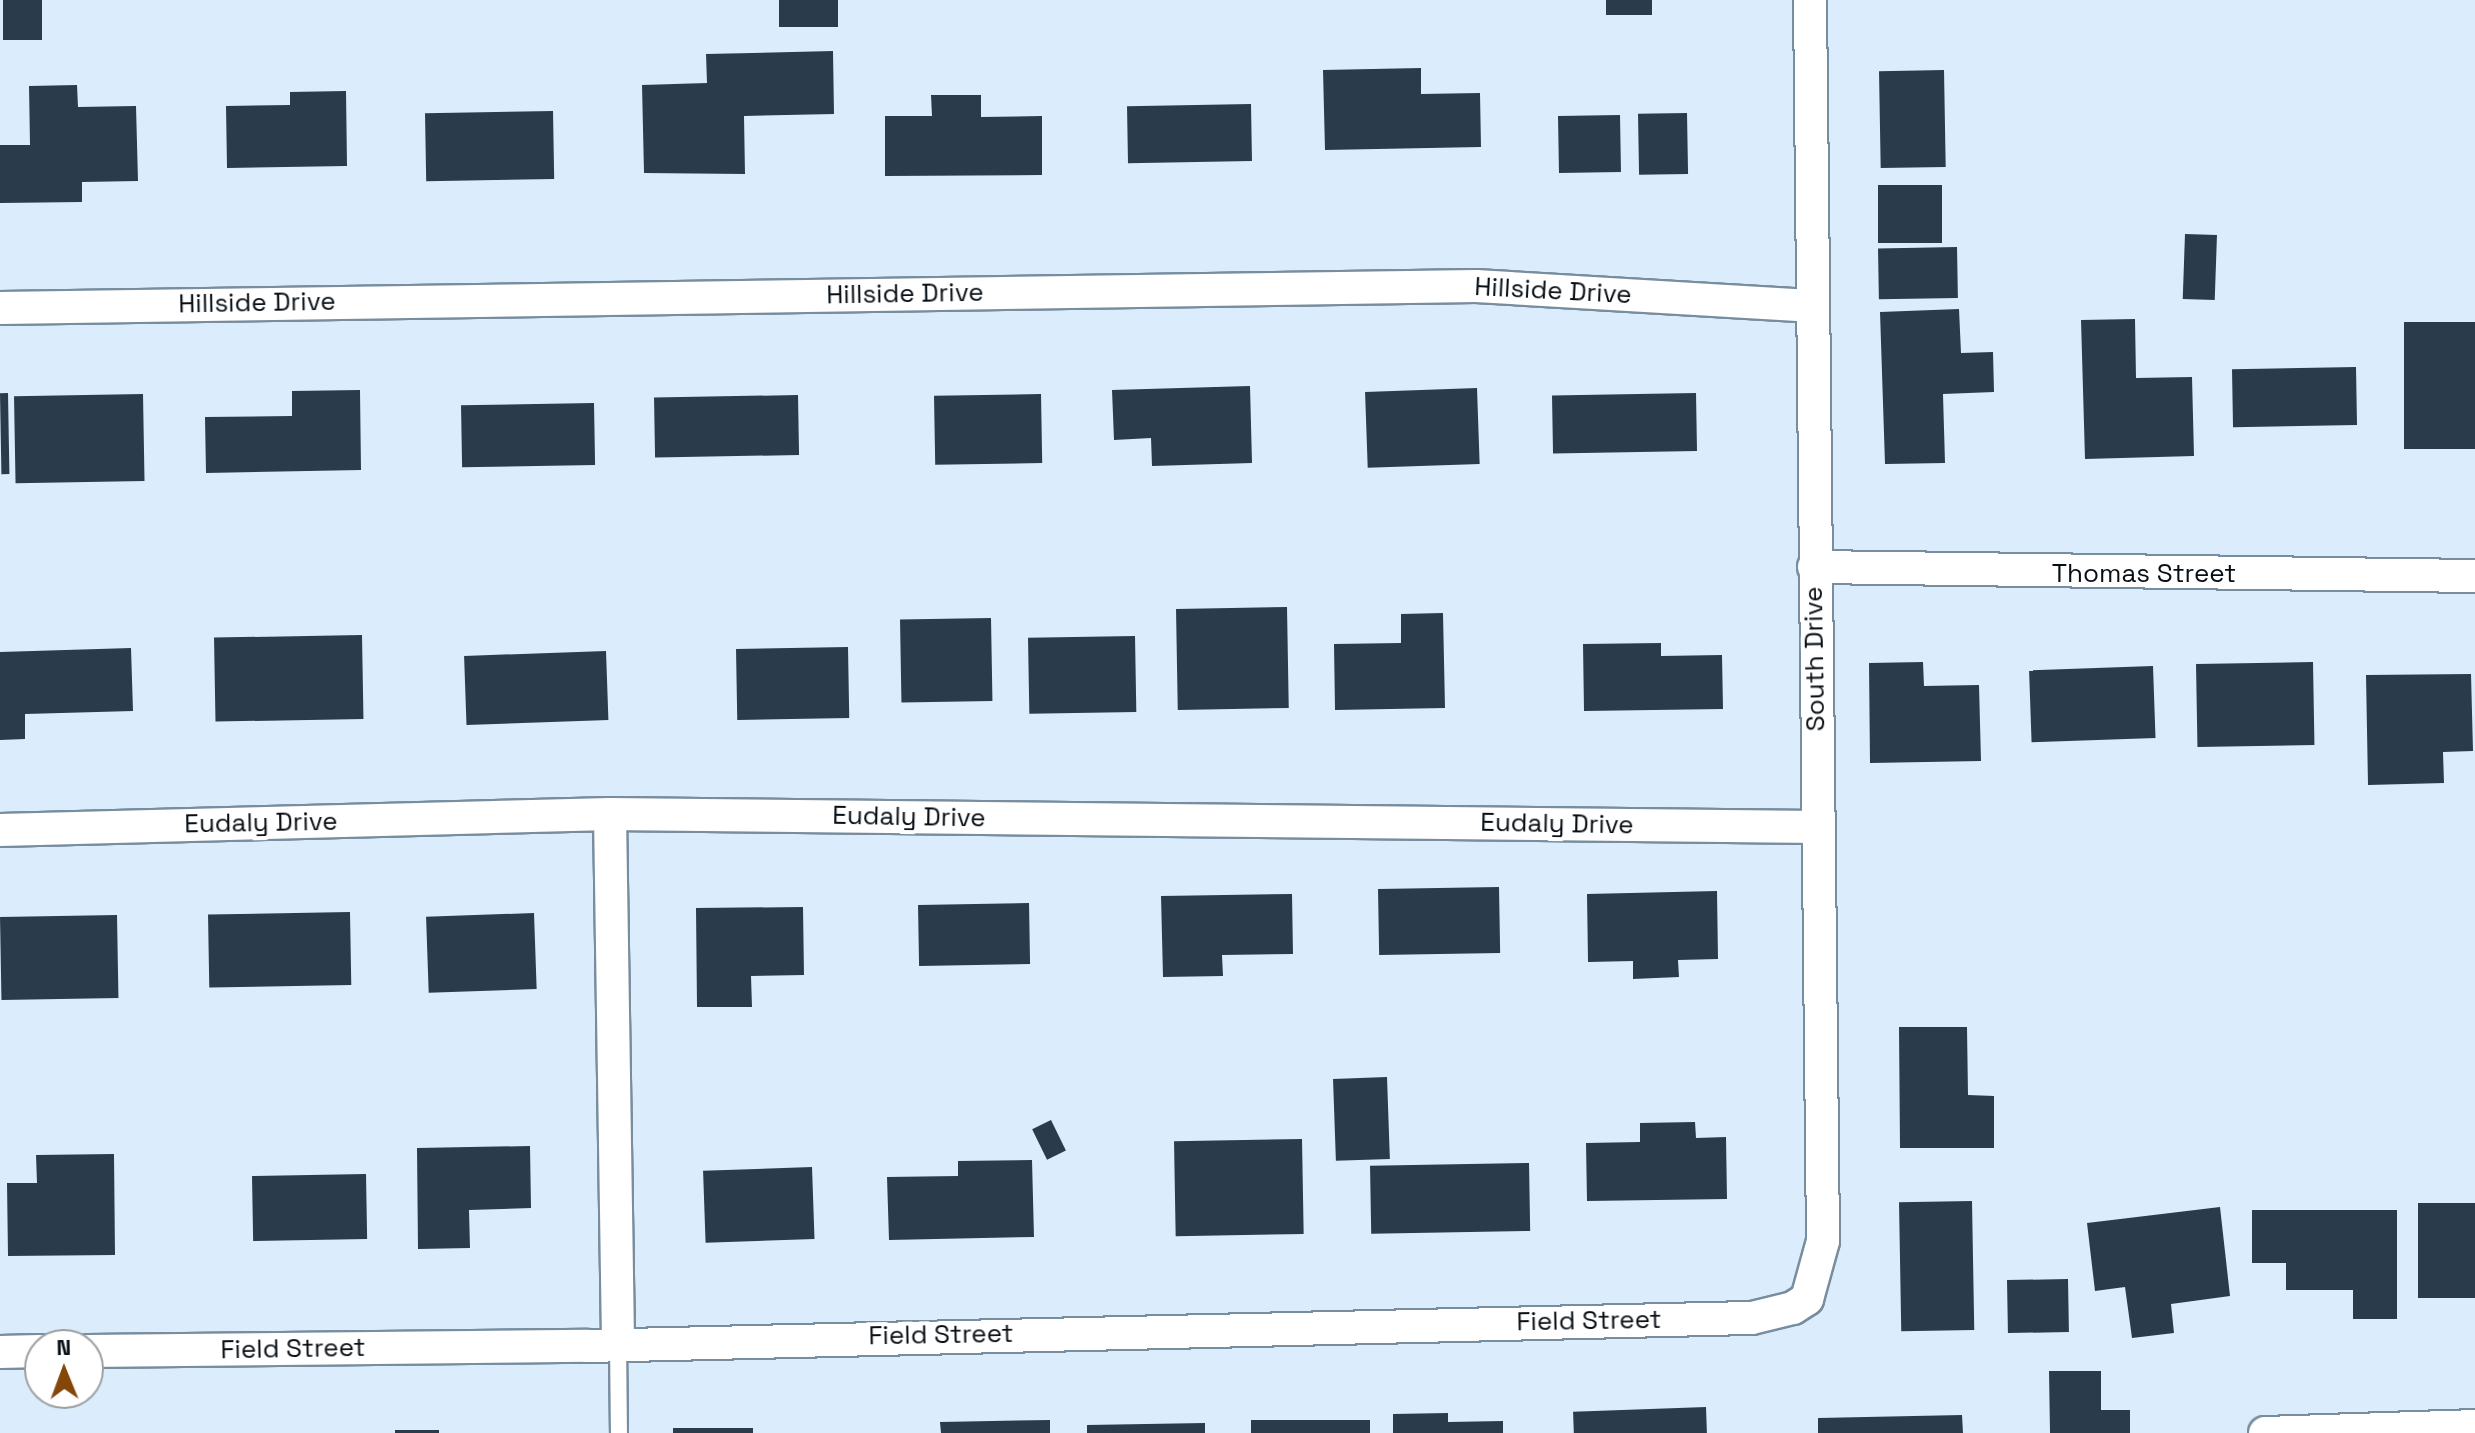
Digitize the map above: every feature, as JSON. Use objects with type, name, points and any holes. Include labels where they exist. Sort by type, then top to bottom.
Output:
[{"type":"street","name":"South Drive","points":[[1793,1308],[1807,1299],[1823,1241],[1810,306],[1810,0]]},
{"type":"street","name":"Hillside Drive","points":[[0,308],[1476,286],[1810,306]]},
{"type":"street","name":"Thomas Street","points":[[1814,567],[2475,576]]},
{"type":"street","name":"Eudaly Drive","points":[[0,830],[610,814],[1818,827]]},
{"type":"street","points":[[610,814],[618,1342]]},
{"type":"street","name":"Field Street","points":[[104,1351],[1752,1318],[1793,1308]]},
{"type":"street","points":[[0,1352],[24,1351]]},
{"type":"street","points":[[2265,1433],[2475,1426]]},
{"type":"lane","points":[[618,1342],[619,1433]]},
{"type":"building","points":[[3,0],[42,0],[42,40],[3,40]]},
{"type":"building","points":[[779,0],[838,0],[838,27],[779,27]]},
{"type":"building","points":[[1606,0],[1652,0],[1652,15],[1606,15]]},
{"type":"building","points":[[833,51],[834,114],[744,116],[745,174],[644,173],[642,85],[707,83],[706,54]]},
{"type":"building","points":[[1421,68],[1421,94],[1480,93],[1481,147],[1325,150],[1323,70]]},
{"type":"building","points":[[1944,70],[1946,167],[1881,168],[1879,71]]},
{"type":"building","points":[[77,85],[78,107],[136,106],[138,181],[82,182],[82,202],[0,203],[0,145],[30,145],[29,86]]},
{"type":"building","points":[[346,91],[347,166],[227,168],[226,106],[290,105],[290,92]]},
{"type":"building","points":[[931,95],[981,95],[981,117],[1042,116],[1042,175],[885,176],[885,116],[932,116]]},
{"type":"building","points":[[1251,104],[1252,161],[1128,163],[1127,106]]},
{"type":"building","points":[[553,111],[554,179],[426,181],[425,113]]},
{"type":"building","points":[[1687,113],[1688,174],[1639,175],[1638,114]]},
{"type":"building","points":[[1620,115],[1621,172],[1559,173],[1558,116]]},
{"type":"building","points":[[1878,185],[1942,185],[1942,243],[1878,243]]},
{"type":"building","points":[[2185,234],[2217,235],[2215,300],[2183,299]]},
{"type":"building","points":[[1957,247],[1958,298],[1879,299],[1878,248]]},
{"type":"building","points":[[1959,309],[1961,353],[1993,352],[1994,392],[1943,394],[1945,463],[1885,464],[1880,312]]},
{"type":"building","points":[[2135,319],[2136,378],[2192,377],[2194,456],[2085,459],[2081,320]]},
{"type":"building","points":[[2404,322],[2475,322],[2475,449],[2404,449]]},
{"type":"building","points":[[2356,367],[2357,425],[2233,427],[2232,369]]},
{"type":"building","points":[[1250,386],[1252,463],[1152,466],[1151,438],[1114,440],[1112,390]]},
{"type":"building","points":[[1477,388],[1480,464],[1368,468],[1365,392]]},
{"type":"building","points":[[360,390],[361,470],[206,473],[205,417],[292,416],[292,391]]},
{"type":"building","points":[[0,393],[8,393],[9,474],[1,474]]},
{"type":"building","points":[[1696,393],[1697,451],[1553,454],[1552,396]]},
{"type":"building","points":[[143,394],[145,481],[16,483],[14,396]]},
{"type":"building","points":[[1041,394],[1042,463],[935,465],[934,396]]},
{"type":"building","points":[[798,395],[799,455],[655,458],[654,398]]},
{"type":"building","points":[[594,403],[595,465],[462,467],[461,405]]},
{"type":"building","points":[[1287,607],[1289,708],[1178,710],[1176,609]]},
{"type":"building","points":[[1443,613],[1445,708],[1335,710],[1334,644],[1401,643],[1401,614]]},
{"type":"building","points":[[991,618],[992,701],[901,703],[900,620]]},
{"type":"building","points":[[362,635],[363,719],[215,722],[214,638]]},
{"type":"building","points":[[1135,636],[1136,712],[1029,714],[1028,638]]},
{"type":"building","points":[[1661,643],[1661,656],[1722,655],[1723,709],[1584,711],[1583,644]]},
{"type":"building","points":[[848,647],[849,718],[737,720],[736,649]]},
{"type":"building","points":[[131,648],[133,711],[25,714],[25,739],[0,740],[0,652]]},
{"type":"building","points":[[606,651],[608,720],[466,725],[464,656]]},
{"type":"building","points":[[1923,662],[1924,686],[1979,685],[1981,761],[1870,763],[1869,663]]},
{"type":"building","points":[[2313,662],[2314,745],[2197,747],[2196,664]]},
{"type":"building","points":[[2153,666],[2156,738],[2032,742],[2029,670]]},
{"type":"building","points":[[2471,674],[2473,751],[2443,752],[2444,783],[2368,785],[2366,675]]},
{"type":"building","points":[[1499,887],[1500,953],[1379,955],[1378,889]]},
{"type":"building","points":[[1717,891],[1718,959],[1678,960],[1679,977],[1633,979],[1633,961],[1588,962],[1587,894]]},
{"type":"building","points":[[1292,894],[1293,954],[1222,955],[1223,976],[1163,977],[1161,896]]},
{"type":"building","points":[[1029,903],[1030,964],[919,966],[918,905]]},
{"type":"building","points":[[803,907],[804,975],[751,976],[752,1007],[697,1007],[696,908]]},
{"type":"building","points":[[350,912],[351,985],[209,987],[208,914]]},
{"type":"building","points":[[534,913],[537,989],[429,993],[426,917]]},
{"type":"building","points":[[117,915],[118,998],[1,1000],[0,917]]},
{"type":"building","points":[[1899,1027],[1967,1027],[1968,1095],[1994,1096],[1994,1148],[1900,1148]]},
{"type":"building","points":[[1387,1077],[1390,1159],[1336,1161],[1333,1079]]},
{"type":"building","points":[[1051,1120],[1066,1151],[1047,1160],[1032,1129]]},
{"type":"building","points":[[1695,1122],[1696,1138],[1726,1137],[1727,1199],[1587,1201],[1586,1143],[1640,1142],[1640,1123]]},
{"type":"building","points":[[1302,1139],[1304,1234],[1176,1236],[1174,1141]]},
{"type":"building","points":[[530,1146],[531,1208],[469,1210],[470,1248],[418,1249],[417,1148]]},
{"type":"building","points":[[114,1154],[115,1255],[8,1256],[7,1183],[37,1183],[36,1155]]},
{"type":"building","points":[[1032,1160],[1034,1237],[889,1240],[887,1177],[958,1176],[958,1161]]},
{"type":"building","points":[[1529,1163],[1530,1231],[1371,1234],[1370,1166]]},
{"type":"building","points":[[812,1167],[815,1239],[706,1243],[703,1171]]},
{"type":"building","points":[[366,1174],[367,1239],[253,1241],[252,1176]]},
{"type":"building","points":[[1972,1201],[1974,1330],[1901,1331],[1899,1202]]},
{"type":"building","points":[[2418,1203],[2475,1203],[2475,1298],[2418,1298]]},
{"type":"building","points":[[2220,1207],[2230,1296],[2171,1304],[2174,1333],[2132,1338],[2125,1287],[2095,1291],[2087,1223]]},
{"type":"building","points":[[2252,1210],[2397,1210],[2397,1319],[2353,1319],[2353,1290],[2286,1290],[2286,1263],[2252,1263]]},
{"type":"building","points":[[2068,1279],[2069,1332],[2008,1333],[2007,1280]]},
{"type":"building","points":[[2049,1371],[2101,1371],[2101,1410],[2130,1410],[2130,1433],[2050,1433]]},
{"type":"building","points":[[1706,1407],[1707,1433],[1574,1433],[1573,1412]]},
{"type":"building","points":[[1448,1413],[1448,1422],[1503,1421],[1503,1433],[1393,1433],[1393,1414]]},
{"type":"building","points":[[1962,1415],[1963,1433],[1818,1433],[1818,1418]]},
{"type":"building","points":[[1050,1420],[1050,1433],[941,1433],[940,1422]]},
{"type":"building","points":[[1251,1420],[1370,1420],[1370,1433],[1251,1433]]},
{"type":"building","points":[[1205,1423],[1205,1433],[1087,1433],[1087,1425]]},
{"type":"building","points":[[673,1428],[753,1428],[753,1433],[673,1433]]},
{"type":"building","points":[[395,1430],[439,1430],[439,1433],[395,1433]]}]
